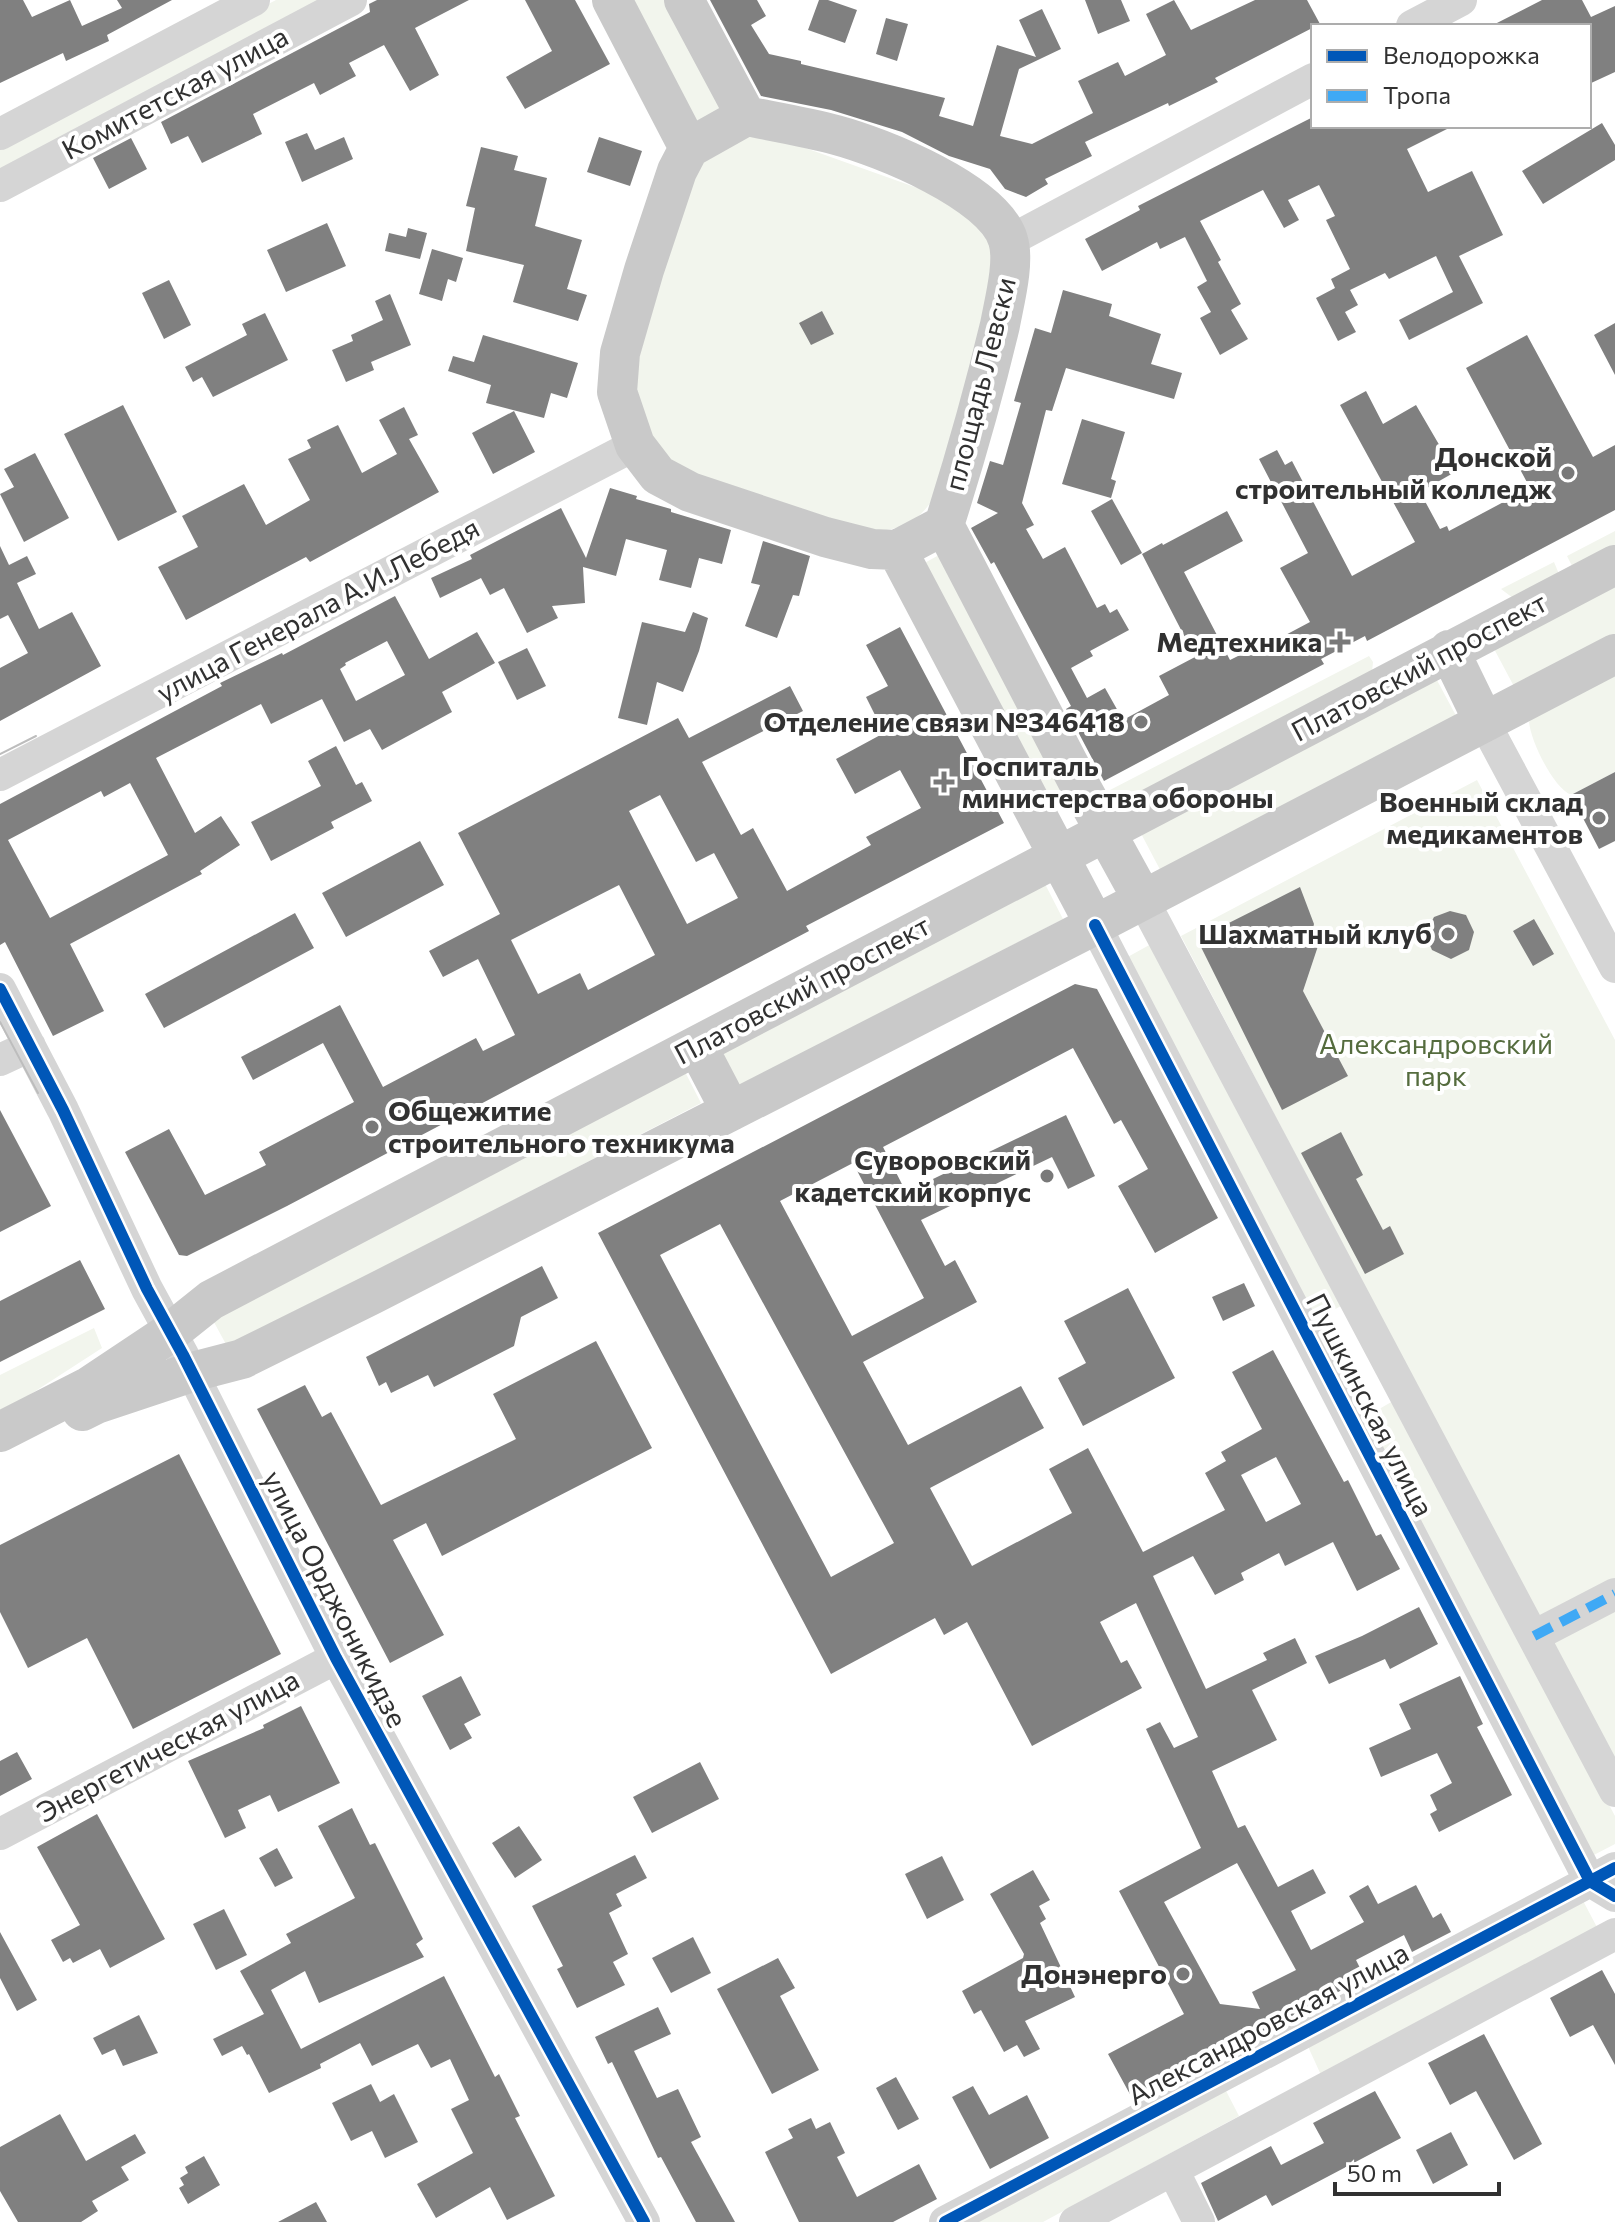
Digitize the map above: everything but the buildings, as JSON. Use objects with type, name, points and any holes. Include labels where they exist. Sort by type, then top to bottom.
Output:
[{"type":"main road","points":[[612,0],[689,148]]},
{"type":"main road","points":[[684,0],[746,116],[689,148],[677,171],[620,353],[617,392],[635,445],[658,475],[690,492],[825,537],[872,549],[897,550]]},
{"type":"main road","name":"площадь Левски","points":[[746,116],[835,134],[881,150],[926,171],[978,200],[997,220],[1009,241],[1009,281],[993,356],[944,525],[897,550]]},
{"type":"main road","name":"Пушкинская улица","points":[[944,525],[1143,900]]},
{"type":"main road","name":"Пушкинская улица","points":[[897,550],[1095,925]]},
{"type":"main road","name":"Платовский проспект","points":[[0,1432],[90,1386],[171,1332],[211,1300],[1615,565]]},
{"type":"main road","points":[[1449,650],[1484,722]]},
{"type":"main road","points":[[0,1453],[96,1404],[242,1359],[1095,925],[1615,654]]},
{"type":"main road","points":[[697,1046],[731,1111]]},
{"type":"street","name":"Комитетская улица","points":[[0,134],[254,0]]},
{"type":"street","name":"Комитетская улица","points":[[0,186],[351,0]]},
{"type":"street","points":[[1416,24],[1461,0]]},
{"type":"street","points":[[1009,241],[1311,80]]},
{"type":"street","points":[[37,115],[58,155]]},
{"type":"street","name":"улица Генерала А.И.Лебедя","points":[[0,775],[635,445]]},
{"type":"street","points":[[1484,722],[1615,967]]},
{"type":"street","name":"Пушкинская улица","points":[[1143,900],[1615,1791]]},
{"type":"street","name":"Пушкинская улица","points":[[1095,925],[1607,1882]]},
{"type":"street","name":"улица Орджоникидзе","points":[[0,989],[10,1050],[63,1110],[147,1289],[336,1658],[644,2222]]},
{"type":"street","points":[[1534,1636],[1615,1594]]},
{"type":"street","name":"Энергетическая улица","points":[[0,1834],[336,1658]]},
{"type":"street","name":"Александровская улица","points":[[945,2222],[1607,1882]]},
{"type":"street","points":[[1075,2222],[1615,1934]]},
{"type":"street","points":[[1173,2170],[1199,2222]]},
{"type":"green space","points":[[276,0],[330,0],[0,175],[0,145]]},
{"type":"green space","points":[[626,0],[669,0],[726,106],[693,124]]},
{"type":"green space","points":[[747,133],[769,135],[940,196],[985,222],[997,266],[940,489],[920,515],[904,525],[872,532],[671,469],[659,457],[633,379],[693,168]]},
{"type":"green space","points":[[1615,531],[1615,545],[1572,566],[1567,556]]},
{"type":"green space","points":[[950,549],[1078,795],[1046,812],[919,566]]},
{"type":"green space","points":[[1554,562],[1559,574],[1513,598],[1501,589]]},
{"type":"green space","points":[[1615,580],[1615,643],[1518,694],[1492,645]]},
{"type":"green space","points":[[1369,656],[1373,662],[1372,672],[1119,805],[1110,790]]},
{"type":"green space","points":[[1431,669],[1461,725],[1166,881],[1136,824]]},
{"type":"green space","points":[[1615,670],[1615,772],[1571,795],[1557,783],[1544,763],[1529,722],[1537,711]]},
{"type":"green space","name":"Александровский парк","points":[[1477,780],[1615,1040],[1615,1765],[1181,936]]},
{"type":"green space","points":[[1045,884],[1063,919],[739,1086],[721,1051]]},
{"type":"green space","points":[[1153,943],[1345,1304],[1310,1322],[1124,959]]},
{"type":"green space","points":[[683,1068],[701,1103],[228,1348],[209,1313]]},
{"type":"green space","points":[[94,1328],[102,1348],[0,1414],[0,1375]]},
{"type":"green space","points":[[1393,1401],[1615,1816],[1615,1844],[1588,1858],[1362,1419]]},
{"type":"green space","points":[[1580,1895],[1599,1931],[1321,2075],[1305,2040]]},
{"type":"green space","points":[[1223,2085],[1239,2116],[1043,2222],[968,2222]]},
{"type":"tram line","points":[[0,754],[36,736]]},
{"type":"tram line","points":[[0,1022],[38,1093]]},
{"type":"marked path","points":[[1534,1636],[1615,1594]]},
{"type":"cycle path","points":[[1095,925],[1590,1881],[1615,1896]]},
{"type":"cycle path","points":[[0,989],[63,1110],[147,1289],[336,1658],[644,2222]]},
{"type":"cycle path","points":[[945,2222],[1615,1868]]},
{"type":"place","name":"Донской строительный колледж","points":[[1568,473]]},
{"type":"place","name":"Медтехника","points":[[1340,642]]},
{"type":"place","name":"Отделение связи №346418","points":[[1141,722]]},
{"type":"place","name":"Госпиталь министерства обороны","points":[[944,782]]},
{"type":"place","name":"Военный склад медикаментов","points":[[1599,818]]},
{"type":"place","name":"Шахматный клуб","points":[[1448,934]]},
{"type":"place","name":"Общежитие строительного техникума","points":[[372,1127]]},
{"type":"place","name":"Суворовский кадетский корпус","points":[[1047,1176]]},
{"type":"place","name":"Донэнерго","points":[[1183,1974]]}]
